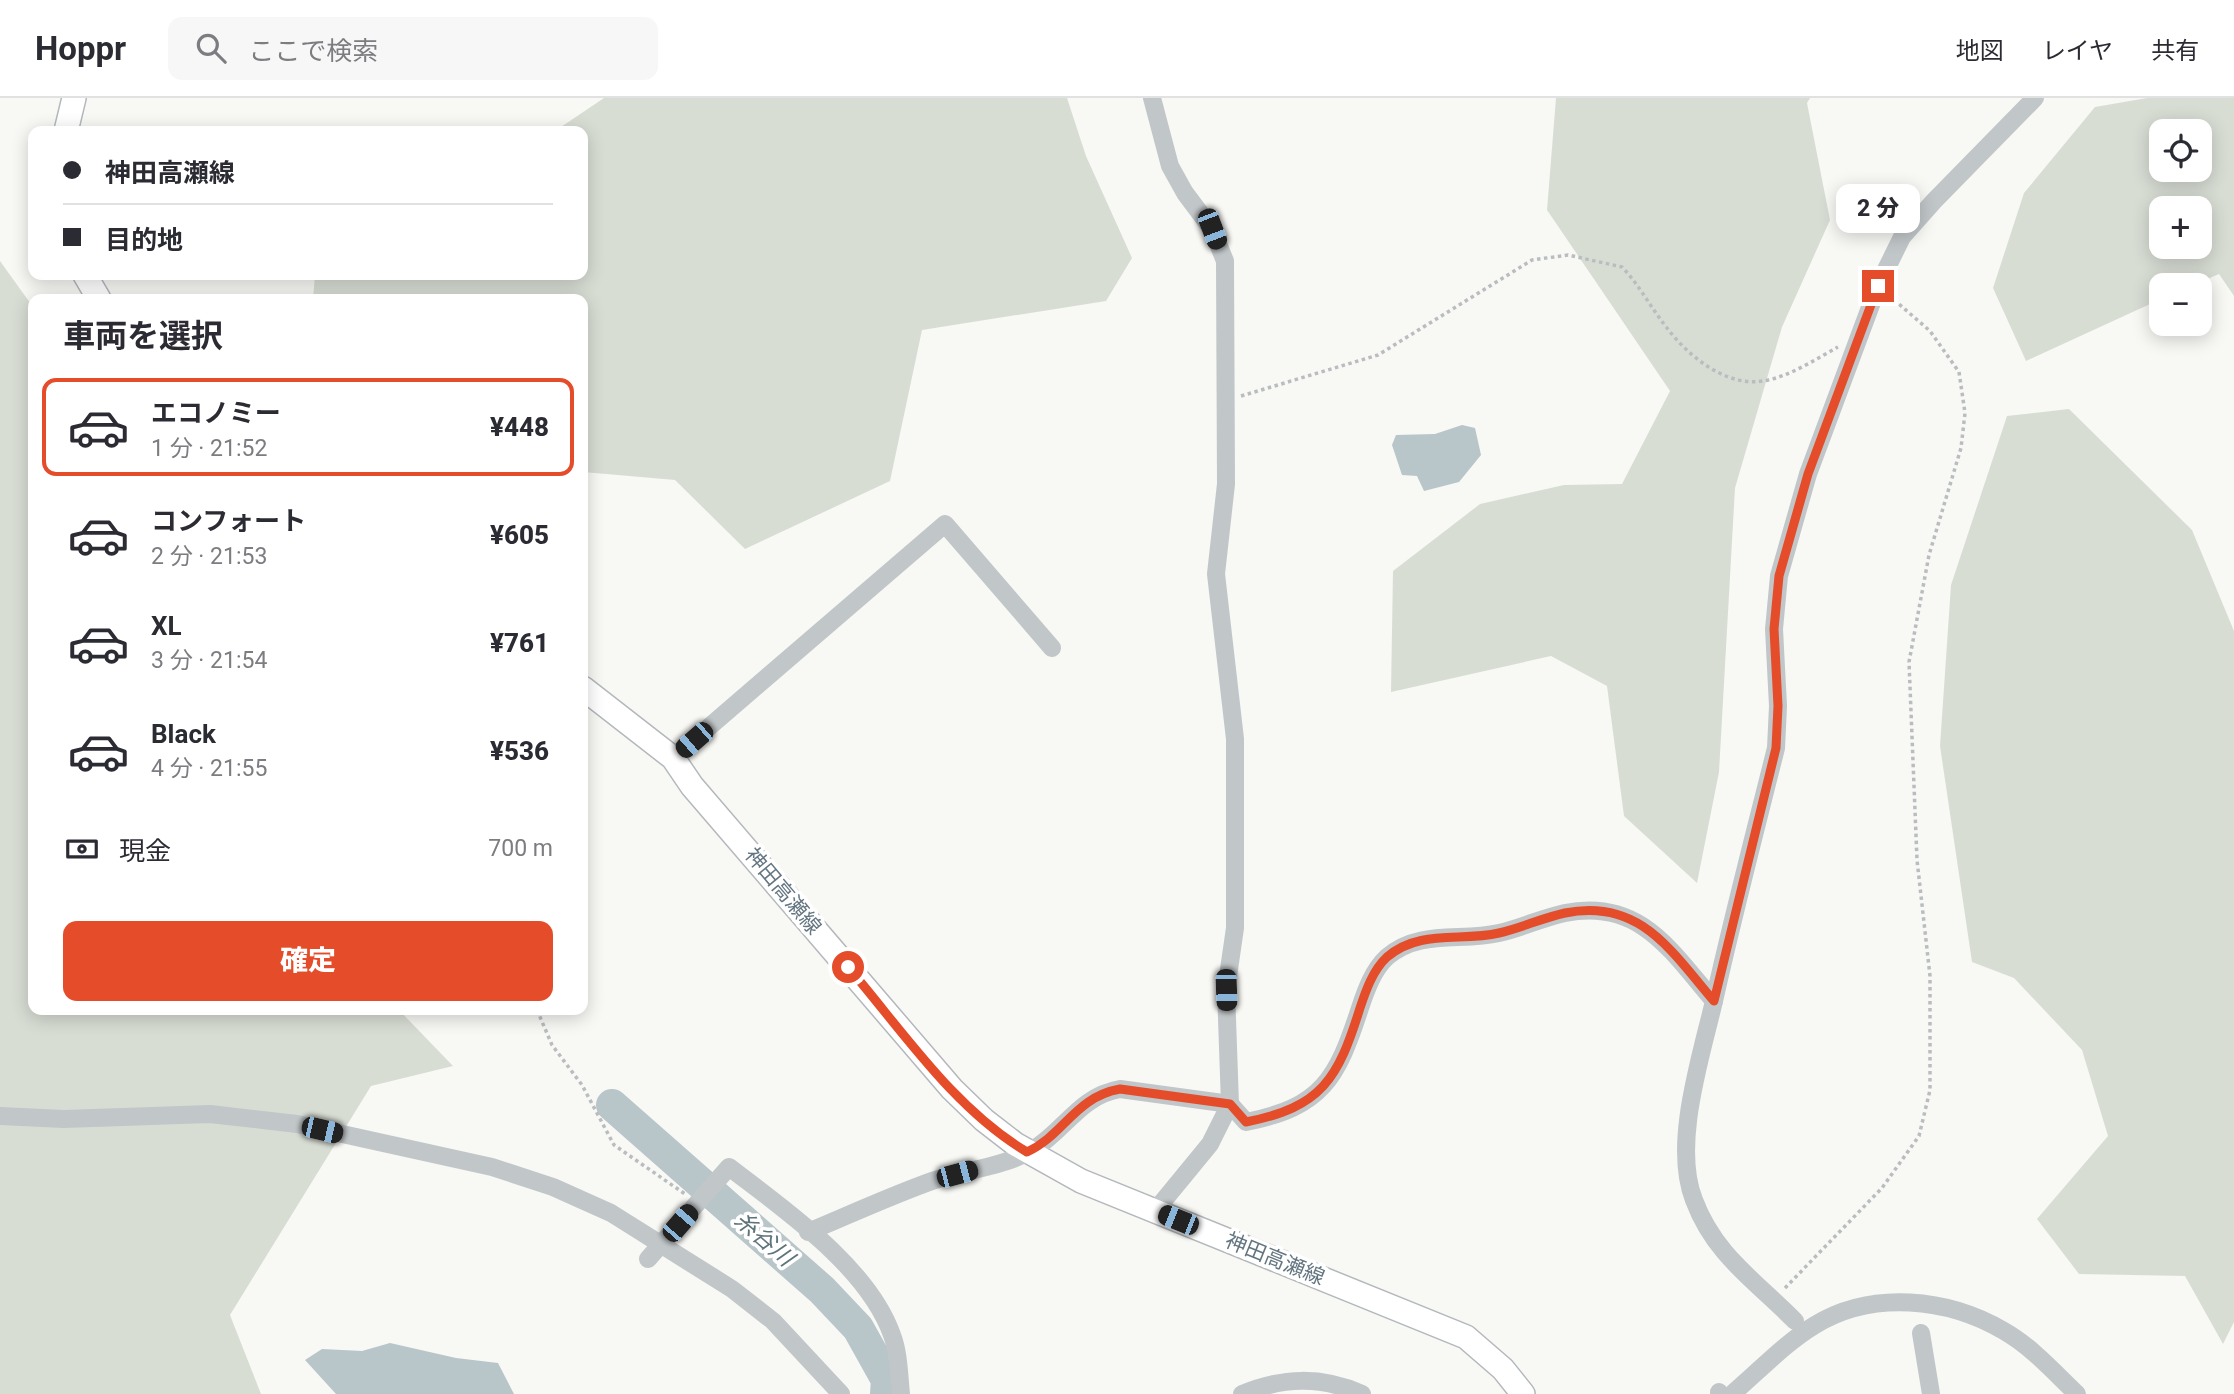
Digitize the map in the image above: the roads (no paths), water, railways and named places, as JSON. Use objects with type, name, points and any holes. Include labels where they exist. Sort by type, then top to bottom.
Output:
[{"type":"main road","points":[[67,126],[74,98]]},
{"type":"main road","name":"神田高瀬線","points":[[588,692],[673,758],[692,786],[952,1089],[984,1120],[1027,1152],[1082,1181],[1466,1337],[1503,1369],[1523,1394]]},
{"type":"street","points":[[1152,98],[1170,166],[1185,193],[1212,229],[1225,261],[1226,484],[1216,574],[1236,738],[1235,928],[1226,990],[1230,1104],[1210,1144],[1155,1211]]},
{"type":"street","points":[[1796,1321],[1774,1299],[1752,1284],[1725,1254],[1702,1220],[1692,1197],[1686,1152],[1698,1070],[1776,748],[1778,706],[1774,629],[1779,576],[1808,474],[1878,286],[1902,237],[2035,98]]},
{"type":"street","points":[[673,758],[945,524],[1052,648]]},
{"type":"street","points":[[808,1232],[933,1181],[1003,1162],[1027,1152],[1072,1113],[1104,1092],[1120,1089],[1230,1104],[1246,1122],[1267,1118],[1310,1101],[1333,1073],[1348,1047],[1374,972],[1387,957],[1416,939],[1500,933],[1568,913],[1613,912],[1639,921],[1669,949],[1714,1001]]},
{"type":"street","points":[[0,1116],[64,1119],[210,1114],[298,1124],[492,1167],[553,1187],[611,1213],[662,1244],[773,1321],[841,1394]]},
{"type":"street","points":[[648,1259],[729,1167],[808,1232],[868,1290],[893,1336],[901,1394]]},
{"type":"street","points":[[1724,1393],[1814,1325],[1852,1309],[1898,1302],[1929,1304],[1955,1310],[2005,1331],[2026,1346],[2077,1394]]},
{"type":"street","points":[[1921,1333],[1931,1394]]},
{"type":"street","points":[[1242,1394],[1277,1382],[1315,1380],[1362,1394]]},
{"type":"waterway","name":"糸谷川","points":[[612,1105],[822,1290],[858,1328],[887,1380],[886,1394]]}]
